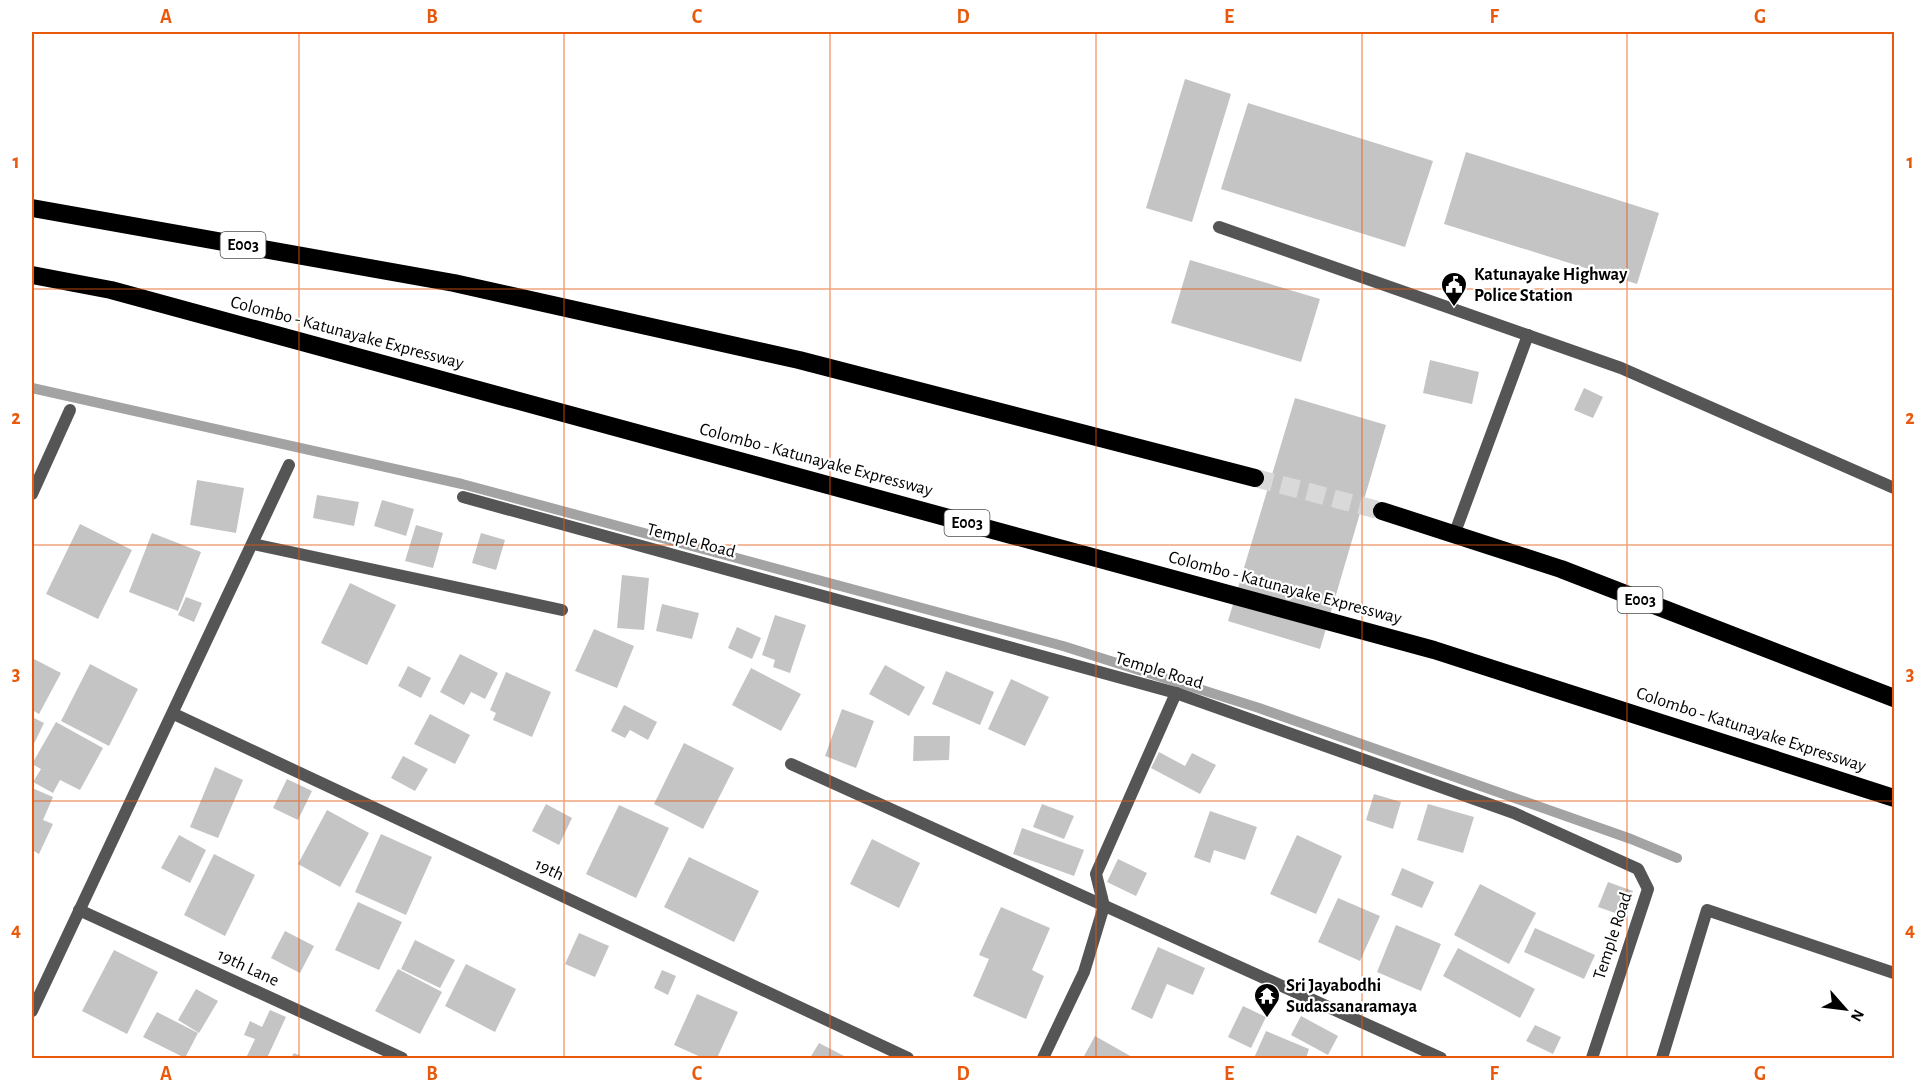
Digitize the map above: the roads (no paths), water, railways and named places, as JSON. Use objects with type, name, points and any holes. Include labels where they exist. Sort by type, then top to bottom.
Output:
[{"type":"highway","name":"E003","points":[[32,208],[465,285],[799,360],[1255,478]]},
{"type":"highway","name":"Colombo - Katunayake Expressway","points":[[32,275],[111,290],[1434,650],[1894,798]]},
{"type":"highway","name":"E003","points":[[1382,512],[1561,569],[1894,698]]},
{"type":"street","points":[[1219,227],[1621,368],[1894,488]]},
{"type":"street","points":[[1454,534],[1528,335]]},
{"type":"street","points":[[32,494],[70,410]]},
{"type":"street","points":[[32,1011],[290,465]]},
{"type":"street","name":"Temple Road","points":[[463,497],[1176,693],[1514,813],[1638,869],[1648,889],[1592,1059]]},
{"type":"street","points":[[253,544],[562,610]]},
{"type":"street","points":[[1043,1059],[1084,972],[1104,906],[1096,874],[1176,693]]},
{"type":"street","name":"19th","points":[[174,714],[908,1059]]},
{"type":"street","points":[[791,764],[1441,1059]]},
{"type":"street","name":"19th Lane","points":[[79,910],[402,1059]]},
{"type":"street","points":[[1662,1059],[1707,910],[1894,973]]},
{"type":"waterway","points":[[32,388],[462,484],[1063,646],[1259,708],[1631,839],[1677,858]]},
{"type":"tunnel","points":[[1255,478],[1382,511]]},
{"type":"place","name":"Katunayake Highway Police Station","points":[[1454,308]]},
{"type":"place","name":"Sri Jayabodhi Sudassanaramaya","points":[[1267,1019]]}]
